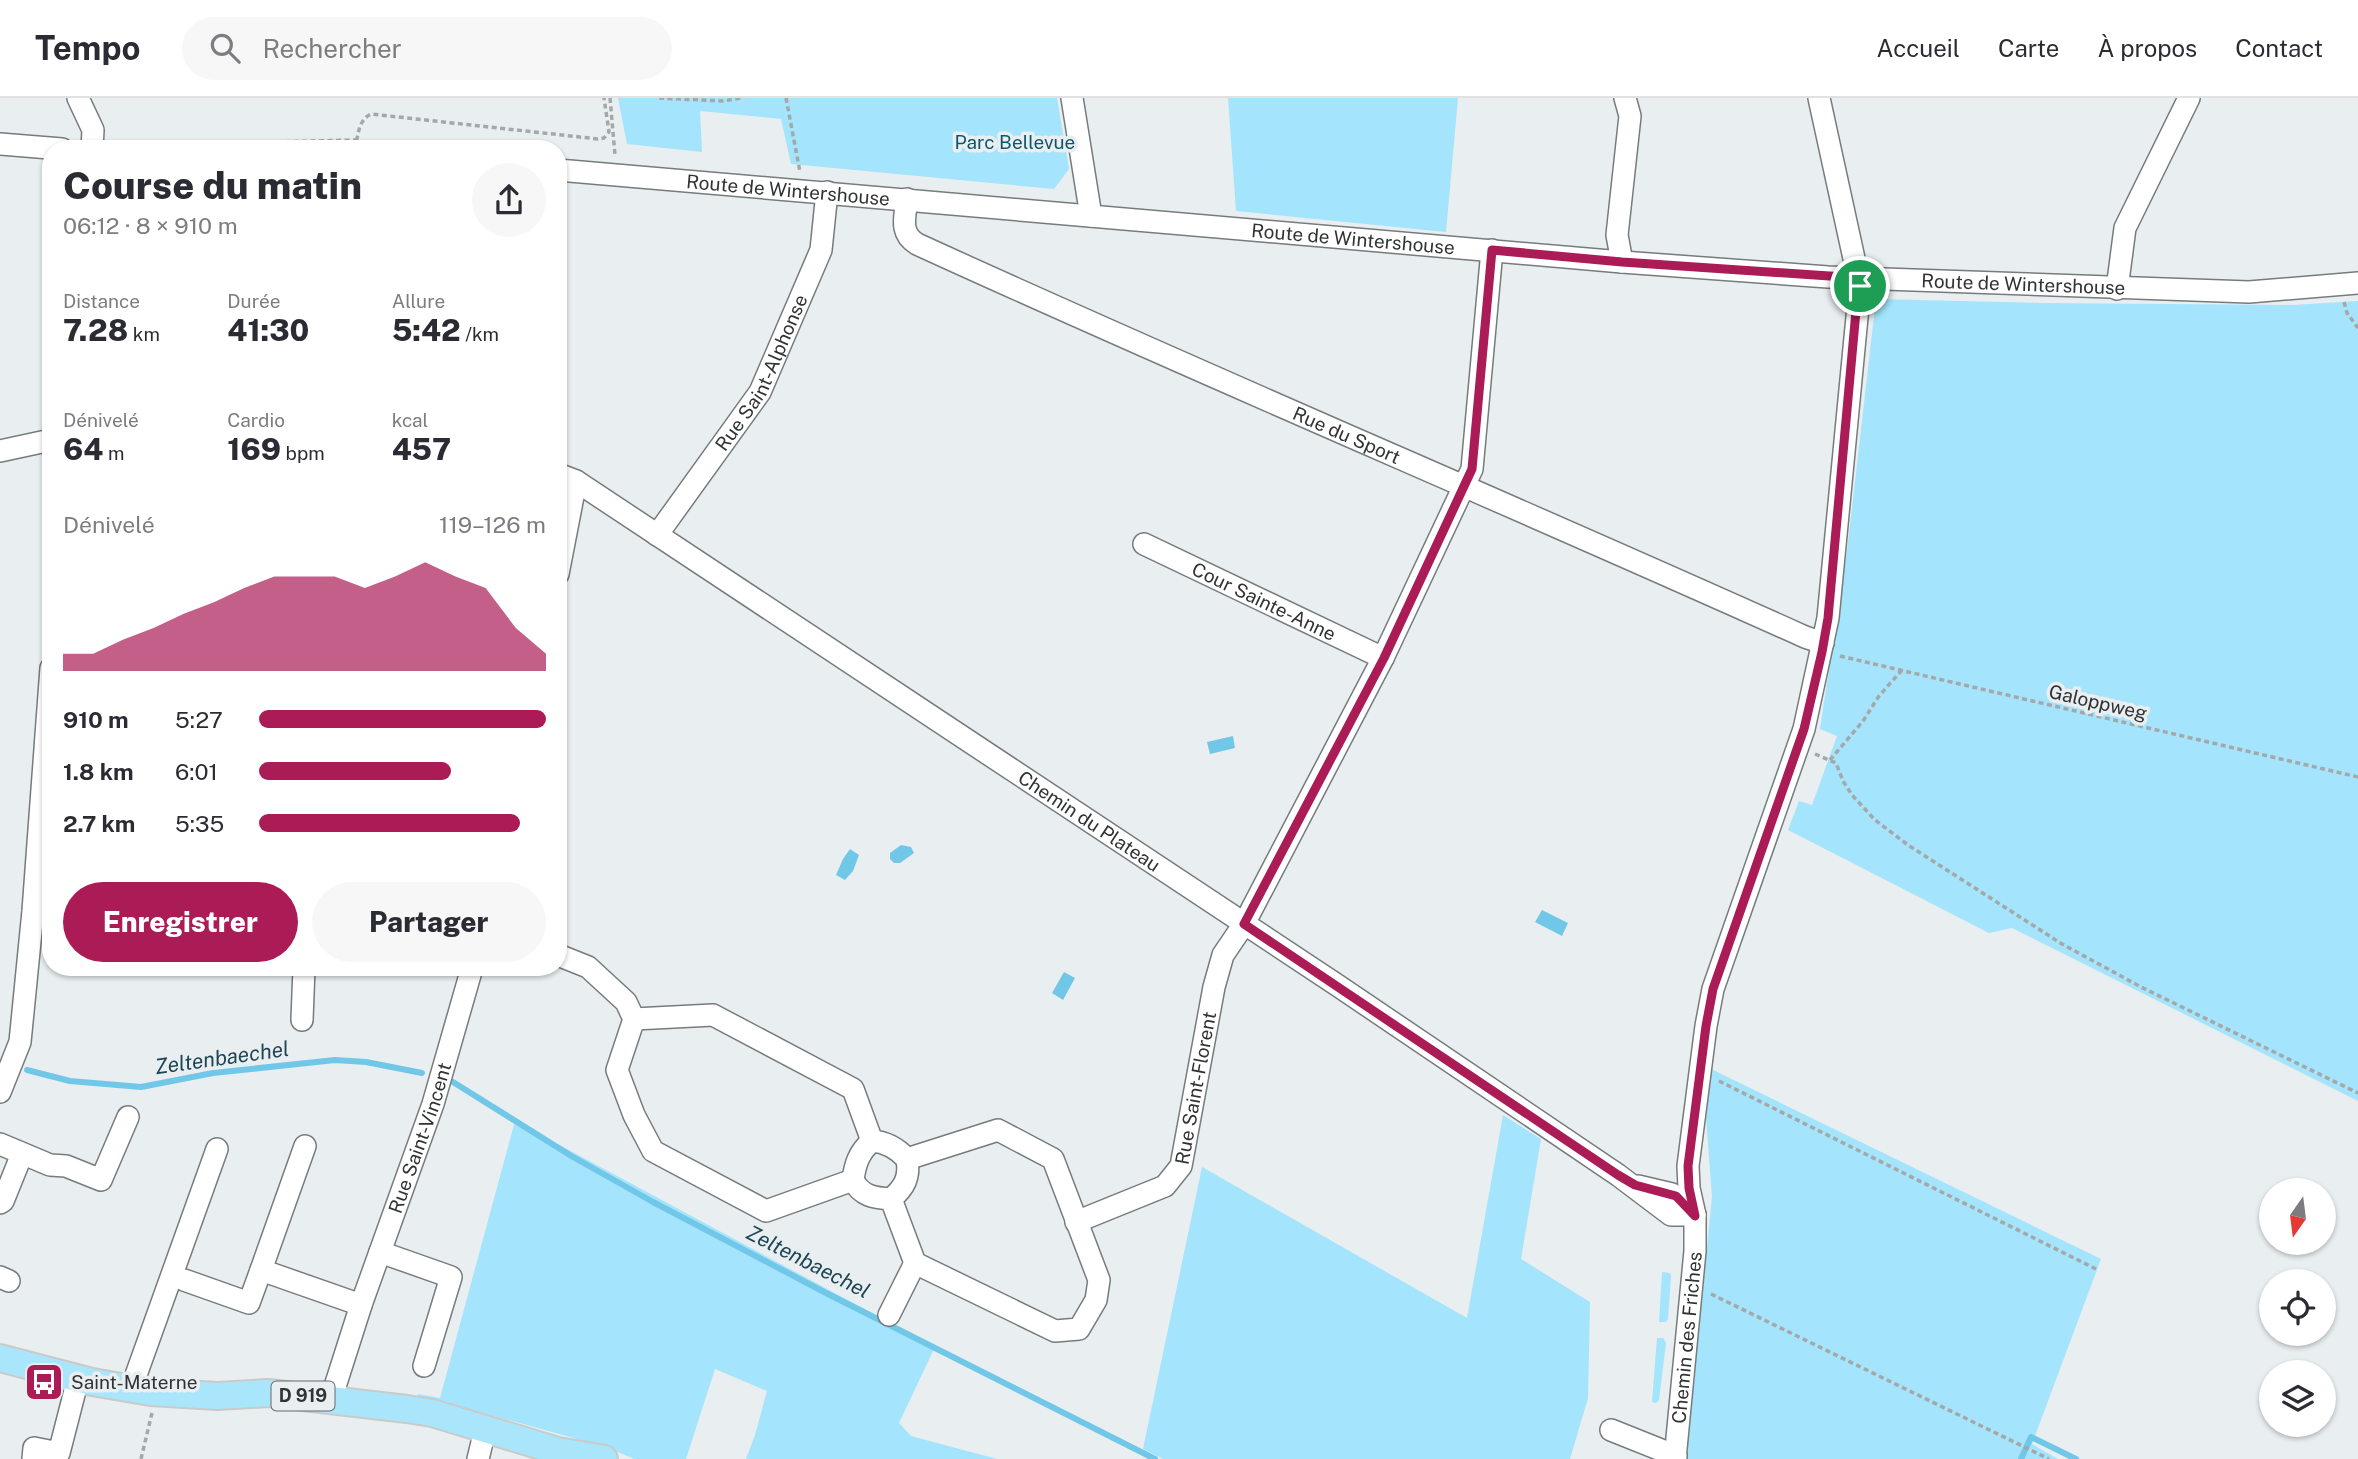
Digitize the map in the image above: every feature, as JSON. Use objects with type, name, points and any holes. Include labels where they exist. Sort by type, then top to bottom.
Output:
[{"type":"main road","name":"D 919","points":[[0,1358],[78,1379],[158,1393],[217,1396],[269,1393],[432,1413],[485,1430],[531,1451],[604,1459]]},
{"type":"street","points":[[78,98],[93,130],[92,140]]},
{"type":"street","points":[[1072,98],[1091,216]]},
{"type":"street","points":[[1622,262],[1617,235],[1630,117],[1625,98]]},
{"type":"street","name":"Chemin des Friches","points":[[1676,1457],[1695,1251],[1695,1216],[1703,1186],[1698,1086],[1713,989],[1804,729],[1827,648],[1859,278],[1819,98]]},
{"type":"street","points":[[2117,289],[2125,228],[2189,98]]},
{"type":"street","points":[[0,144],[42,147]]},
{"type":"street","name":"Route de Wintershouse","points":[[567,171],[1622,262],[1859,278],[2249,292],[2349,284]]},
{"type":"street","name":"Rue Saint-Alphonse","points":[[657,535],[760,392],[821,250],[827,192]]},
{"type":"street","name":"Rue du Sport","points":[[906,198],[904,230],[909,240],[917,244],[1827,648]]},
{"type":"street","name":"Rue Saint-Florent","points":[[1076,1222],[1165,1186],[1181,1166],[1214,987],[1223,956],[1244,924],[1384,658],[1472,469],[1492,250]]},
{"type":"street","points":[[0,451],[42,448]]},
{"type":"street","name":"Chemin du Plateau","points":[[567,477],[911,701],[1618,1175],[1635,1185],[1676,1196],[1695,1216]]},
{"type":"street","name":"Cour Sainte-Anne","points":[[1144,544],[1384,658]]},
{"type":"street","points":[[0,1092],[20,1042],[42,794]]},
{"type":"street","points":[[567,959],[588,967],[626,1002],[634,1019],[617,1070],[634,1115],[653,1152],[766,1211],[853,1180]]},
{"type":"street","points":[[302,1020],[304,976]]},
{"type":"street","name":"Rue Saint-Vincent","points":[[331,1399],[433,1104],[470,976]]},
{"type":"street","points":[[634,1019],[713,1015],[853,1089],[872,1141]]},
{"type":"street","points":[[0,1144],[50,1165],[66,1166],[101,1181],[128,1117]]},
{"type":"street","points":[[891,1199],[915,1262],[1055,1331],[1079,1329],[1097,1300],[1099,1280],[1053,1159],[998,1130],[907,1159]]},
{"type":"street","points":[[872,1141],[883,1142],[907,1159],[907,1181],[891,1199],[875,1198],[858,1190],[853,1180],[855,1167],[862,1150],[872,1141]]},
{"type":"street","points":[[184,1280],[249,1303],[305,1146]]},
{"type":"street","points":[[131,1389],[217,1149]]},
{"type":"street","points":[[0,1203],[22,1154]]},
{"type":"street","points":[[380,1252],[451,1277],[424,1366]]},
{"type":"street","points":[[889,1315],[915,1262]]},
{"type":"street","points":[[261,1270],[362,1304]]},
{"type":"street","points":[[33,1459],[34,1448],[59,1452],[78,1379]]},
{"type":"street","points":[[478,1459],[485,1430]]},
{"type":"street","points":[[1611,1430],[1676,1457]]},
{"type":"path","points":[[357,140],[359,127],[365,117],[372,114],[604,138],[609,132],[604,98]]},
{"type":"path","points":[[610,98],[617,175]]},
{"type":"path","points":[[659,98],[723,101],[741,98]]},
{"type":"path","points":[[786,98],[800,172]]},
{"type":"path","points":[[2349,284],[2347,313],[2358,328]]},
{"type":"path","name":"Galoppweg","points":[[1827,648],[1902,670],[2358,777]]},
{"type":"path","points":[[1830,760],[1902,670]]},
{"type":"path","points":[[1797,748],[1838,765],[1843,781],[1852,795],[1875,820],[1908,845],[2062,944],[2140,987],[2358,1093]]},
{"type":"path","points":[[1698,1086],[1719,1081],[2096,1269]]},
{"type":"path","points":[[1691,1285],[2049,1459]]},
{"type":"path","points":[[141,1459],[158,1393]]},
{"type":"green space","name":"Parc Bellevue","points":[[618,98],[1057,98],[1069,169],[1054,189],[791,164],[781,119],[700,111],[702,152],[627,144]]},
{"type":"green space","points":[[1228,98],[1458,98],[1446,232],[1236,211]]},
{"type":"green space","points":[[1876,299],[2293,305],[2358,301],[2358,1101],[2012,928],[1989,933],[1788,830],[1799,801],[1812,805],[1837,736],[1820,729],[1847,551]]},
{"type":"green space","points":[[1711,1069],[2101,1259],[2032,1444],[2058,1459],[1686,1459],[1712,1197],[1706,1118]]},
{"type":"green space","points":[[1503,1115],[1541,1139],[1521,1259],[1590,1302],[1588,1398],[1570,1459],[1163,1459],[1143,1449],[1202,1167],[1467,1318]]},
{"type":"green space","points":[[515,1121],[935,1347],[899,1423],[911,1436],[997,1459],[746,1459],[767,1391],[715,1369],[686,1459],[634,1459],[609,1448],[469,1409],[417,1400],[418,1394],[440,1398]]},
{"type":"green space","points":[[1662,1272],[1670,1273],[1671,1276],[1666,1322],[1659,1322]]},
{"type":"green space","points":[[1657,1338],[1663,1338],[1666,1343],[1659,1400],[1656,1403],[1652,1402]]},
{"type":"shaded area","points":[[1233,736],[1235,748],[1210,754],[1207,742]]},
{"type":"shaded area","points":[[901,845],[911,847],[914,853],[900,863],[894,863],[890,859],[890,853]]},
{"type":"shaded area","points":[[850,849],[859,855],[853,871],[845,880],[836,875]]},
{"type":"shaded area","points":[[1542,910],[1568,923],[1562,936],[1535,922]]},
{"type":"shaded area","points":[[1064,972],[1075,978],[1063,1000],[1052,993]]},
{"type":"waterway","name":"Zeltenbaechel","points":[[27,1070],[70,1081],[141,1087],[213,1073],[335,1060],[366,1062],[422,1073]]},
{"type":"waterway","name":"Zeltenbaechel","points":[[453,1082],[573,1157],[653,1202],[826,1293],[1155,1459]]},
{"type":"waterway","points":[[2021,1459],[2031,1437],[2076,1459]]},
{"type":"place","name":"Saint-Materne","points":[[44,1382]]},
{"type":"route","points":[[1492,250],[1859,278],[1860,286],[1828,618],[1822,652],[1804,729],[1713,989],[1688,1166],[1695,1216],[1676,1196],[1635,1185],[1618,1175],[1244,924],[1384,658],[1472,469],[1492,250]]}]
